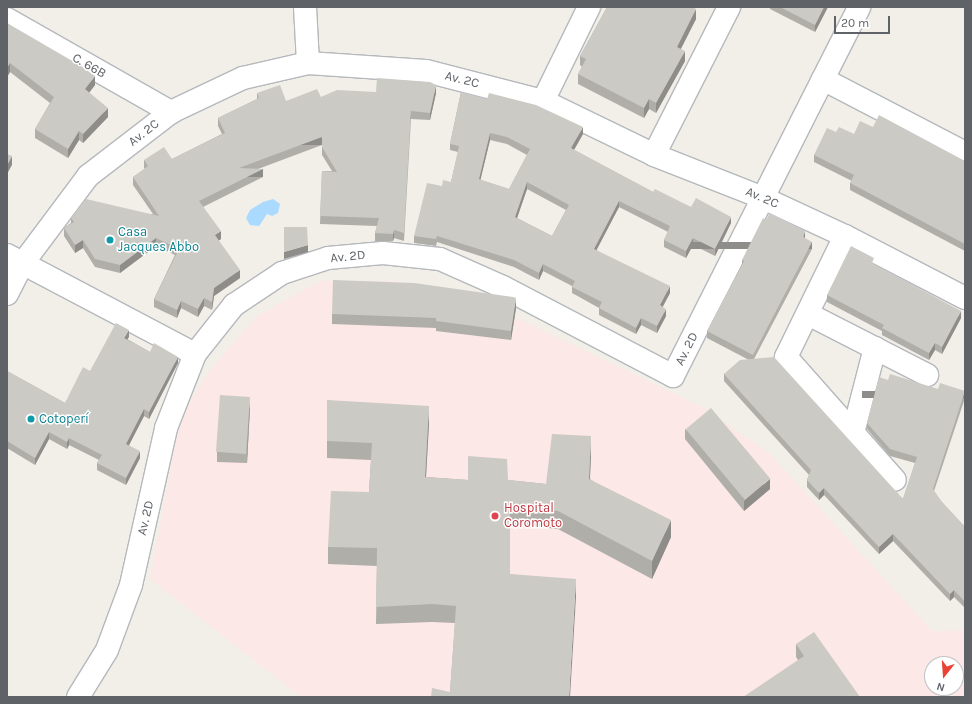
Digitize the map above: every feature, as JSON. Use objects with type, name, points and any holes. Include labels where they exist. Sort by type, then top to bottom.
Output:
[{"type":"street","points":[[305,7],[308,63]]},
{"type":"street","points":[[543,101],[589,7]]},
{"type":"street","points":[[654,155],[729,7]]},
{"type":"street","points":[[763,198],[859,7]]},
{"type":"street","name":"C. 66B","points":[[7,19],[171,112]]},
{"type":"street","name":"Av. 2C","points":[[7,294],[15,259],[88,176],[171,112],[243,78],[308,63],[426,71],[543,101],[654,155],[763,198],[845,236],[965,298]]},
{"type":"street","points":[[823,79],[965,153]]},
{"type":"street","name":"Av. 2D","points":[[78,697],[107,650],[131,585],[166,428],[195,354],[234,305],[282,273],[328,258],[383,253],[440,259],[503,287],[673,376],[763,198]]},
{"type":"street","points":[[845,236],[786,357],[895,480]]},
{"type":"street","points":[[15,259],[195,354]]},
{"type":"street","points":[[808,314],[927,375]]},
{"type":"street","points":[[853,433],[875,348]]},
{"type":"shaded area","name":"Hospital Coromoto","points":[[320,281],[395,281],[500,310],[704,408],[770,454],[932,631],[965,630],[965,697],[301,697],[150,579],[180,419],[209,371],[257,316]]},
{"type":"water","points":[[273,199],[280,204],[278,213],[272,216],[267,214],[259,226],[250,225],[246,218],[250,210],[263,202]]},
{"type":"building","points":[[607,7],[692,7],[696,9],[677,47],[685,51],[656,103],[649,99],[644,108],[578,74],[586,59],[580,56]]},
{"type":"building","points":[[780,7],[824,7],[815,25]]},
{"type":"building","points":[[7,23],[81,66],[95,76],[85,89],[108,108],[83,134],[79,131],[68,149],[35,129],[54,97],[10,63],[7,68]]},
{"type":"building","points":[[377,78],[430,82],[436,85],[430,113],[411,111],[404,233],[394,230],[393,234],[375,233],[379,218],[320,216],[322,171],[337,172],[322,147],[322,137],[239,168],[263,169],[199,201],[221,231],[215,235],[240,270],[214,288],[212,302],[204,298],[198,309],[181,301],[177,310],[154,299],[179,249],[156,238],[120,265],[95,259],[83,240],[75,245],[64,228],[74,222],[71,218],[86,199],[159,216],[133,177],[148,166],[144,160],[164,147],[172,159],[225,133],[218,118],[259,98],[257,93],[280,85],[286,101],[317,89],[321,97],[337,90],[376,92]]},
{"type":"building","points":[[461,92],[487,99],[489,93],[536,105],[583,127],[571,148],[653,192],[655,189],[691,207],[696,198],[731,217],[715,249],[693,238],[686,251],[664,240],[670,226],[619,201],[594,249],[670,286],[660,305],[666,309],[657,326],[641,318],[636,328],[599,308],[602,302],[572,287],[575,281],[543,264],[539,273],[514,260],[437,236],[436,239],[414,236],[427,183],[442,186],[443,180],[451,182],[459,146],[450,144]],"holes":[[[490,133],[507,137],[530,149],[509,189],[479,179]],[[527,182],[569,205],[552,236],[515,217]]]},
{"type":"building","points":[[879,115],[965,161],[965,244],[850,183],[854,175],[814,155],[827,128],[836,132],[839,127],[854,134],[860,121],[873,127]]},
{"type":"building","points":[[7,154],[12,156],[7,165]]},
{"type":"building","points":[[770,213],[805,231],[803,237],[812,242],[753,355],[707,331],[744,261],[742,260],[763,218],[766,220]]},
{"type":"building","points":[[284,227],[307,227],[308,245],[284,252]]},
{"type":"building","points":[[851,246],[874,258],[872,263],[961,311],[942,347],[935,343],[929,353],[882,328],[884,325],[827,295]]},
{"type":"building","points":[[333,280],[414,283],[513,297],[516,298],[511,331],[436,321],[436,318],[332,314]]},
{"type":"building","points":[[116,323],[129,330],[124,338],[150,352],[154,343],[178,357],[149,412],[144,409],[126,444],[140,451],[126,478],[97,463],[102,455],[69,438],[67,442],[49,432],[35,458],[7,441],[7,371],[65,403],[83,367],[90,371]]},
{"type":"building","points":[[774,357],[903,499],[917,457],[890,449],[867,423],[879,377],[888,380],[890,374],[938,389],[940,383],[965,391],[933,489],[941,501],[965,527],[965,602],[954,590],[950,594],[893,534],[879,547],[824,488],[819,493],[807,480],[811,470],[724,374],[740,360]]},
{"type":"building","points":[[220,395],[250,397],[246,454],[216,452]]},
{"type":"building","name":"Hospital Coromoto","points":[[327,400],[429,406],[425,477],[468,480],[468,456],[507,459],[508,480],[546,484],[552,434],[591,436],[589,479],[671,520],[652,561],[558,511],[510,506],[510,574],[576,579],[569,697],[431,697],[432,688],[450,692],[456,606],[432,604],[376,607],[377,548],[328,547],[331,491],[369,492],[372,443],[327,441]]},
{"type":"building","points":[[711,408],[770,478],[745,500],[686,429]]},
{"type":"building","points":[[814,632],[860,697],[743,697],[804,656],[796,644]]},
{"type":"place","name":"Casa Jacques Abbo","points":[[110,240]]},
{"type":"place","name":"Cotoperí","points":[[31,419]]},
{"type":"place","name":"Hospital Coromoto","points":[[495,516]]}]
